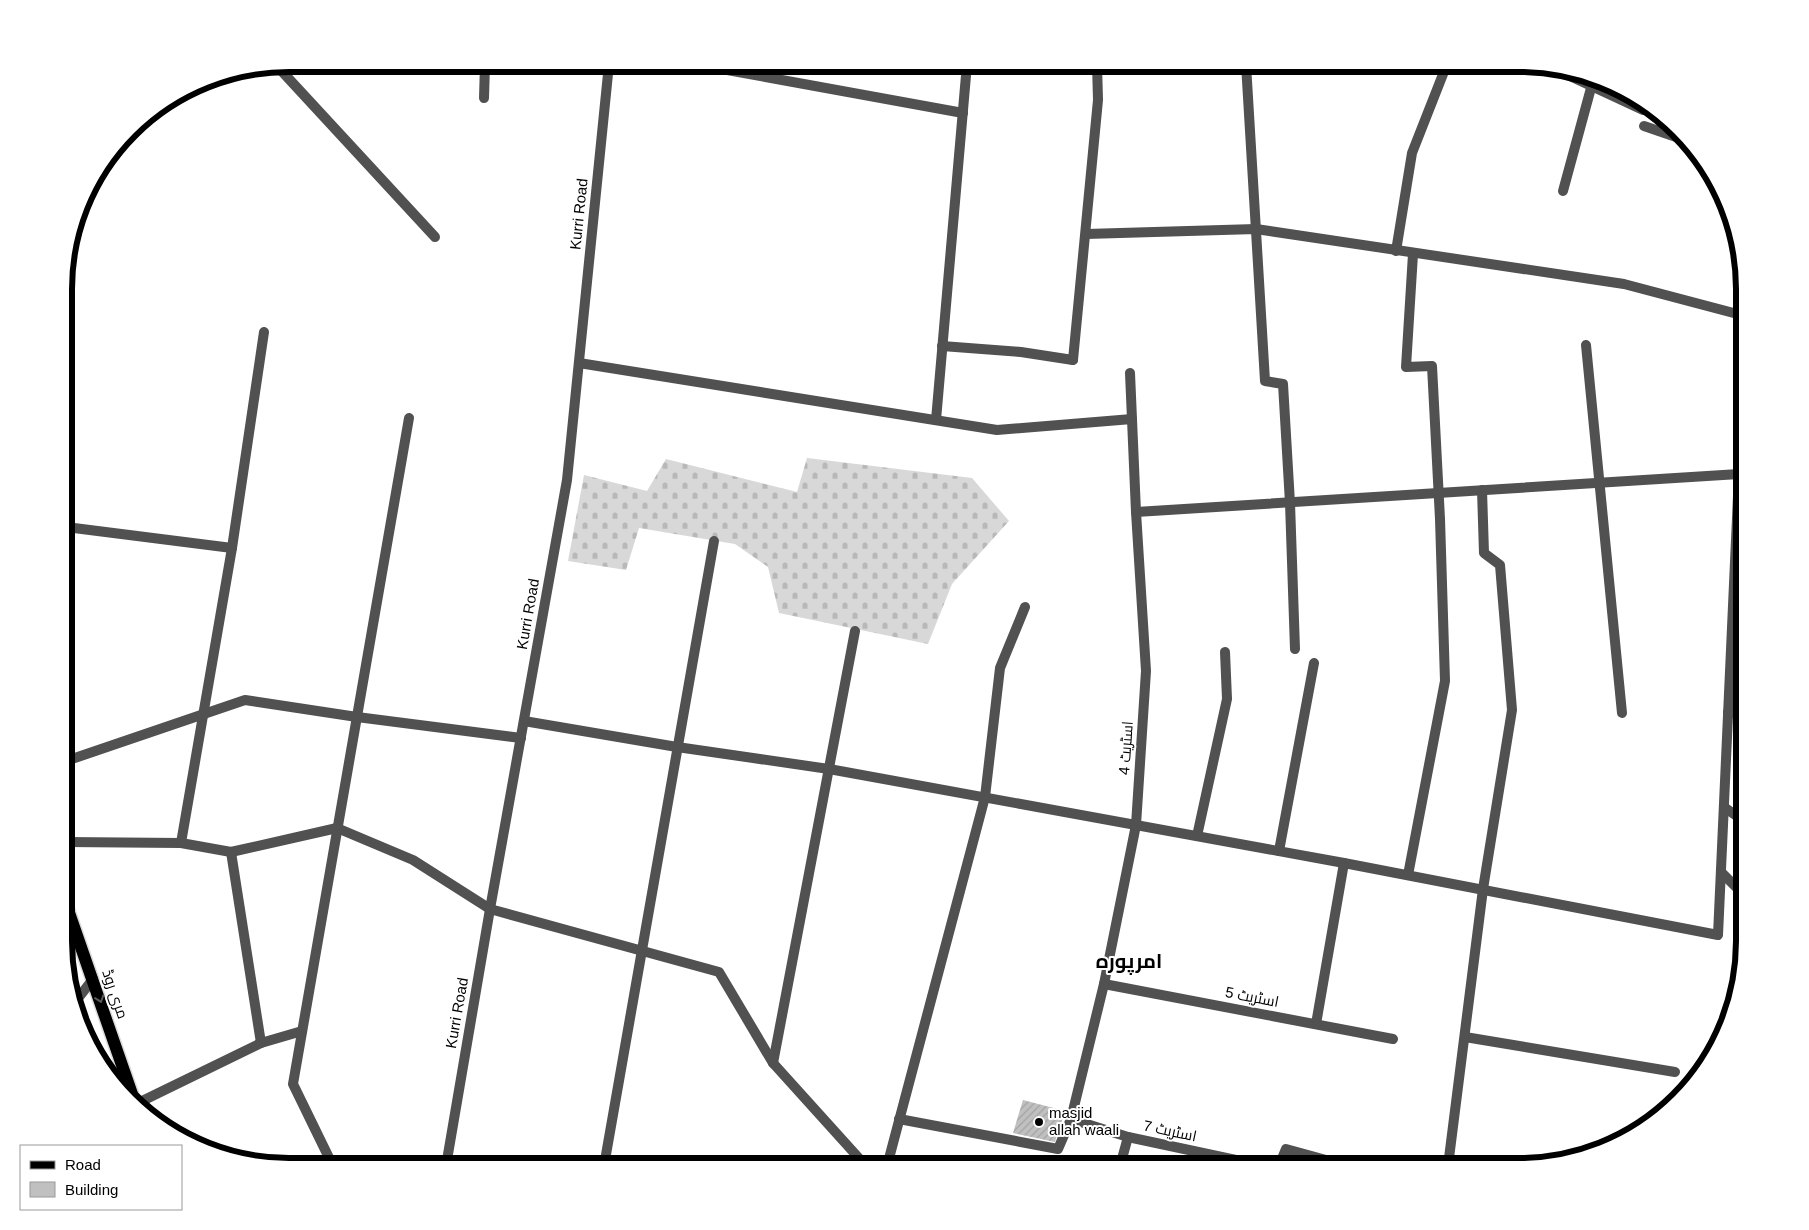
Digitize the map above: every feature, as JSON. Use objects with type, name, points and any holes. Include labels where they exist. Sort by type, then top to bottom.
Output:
[{"type":"main road","name":"مری روڈ","points":[[72,921],[130,1088]]},
{"type":"street","points":[[283,72],[436,237]]},
{"type":"street","points":[[484,98],[485,72]]},
{"type":"street","name":"Kurri Road","points":[[447,1158],[567,480],[608,72]]},
{"type":"street","points":[[738,72],[962,113]]},
{"type":"street","points":[[936,420],[966,72]]},
{"type":"street","points":[[942,346],[1022,352],[1073,360],[1098,100],[1097,72]]},
{"type":"street","points":[[1246,72],[1265,381],[1283,384],[1290,503],[1295,649]]},
{"type":"street","points":[[1396,251],[1412,153],[1444,72]]},
{"type":"street","points":[[1563,190],[1591,85]]},
{"type":"street","points":[[1644,126],[1673,136]]},
{"type":"street","points":[[1086,234],[1256,229],[1413,254],[1624,284],[1736,314]]},
{"type":"street","points":[[1408,876],[1445,681],[1432,366],[1406,367],[1413,254]]},
{"type":"street","points":[[180,843],[232,548],[264,332]]},
{"type":"street","points":[[1586,345],[1622,713]]},
{"type":"street","points":[[579,362],[997,430],[1132,419]]},
{"type":"street","name":"اسٹریٹ 4","points":[[899,1119],[1058,1149],[1071,1119],[1104,984],[1136,825],[1146,671],[1130,373]]},
{"type":"street","points":[[329,1158],[292,1084],[409,418]]},
{"type":"street","points":[[1136,512],[1736,474]]},
{"type":"street","points":[[1449,1158],[1483,889],[1512,710],[1500,565],[1484,553],[1482,490]]},
{"type":"street","points":[[72,528],[232,548]]},
{"type":"street","points":[[524,721],[676,748],[829,769],[1344,863],[1718,935],[1736,539]]},
{"type":"street","points":[[605,1158],[676,748],[714,541]]},
{"type":"street","points":[[889,1158],[985,798],[1000,668],[1025,607]]},
{"type":"street","points":[[773,1063],[855,630]]},
{"type":"street","points":[[1197,836],[1227,699],[1225,652]]},
{"type":"street","points":[[1279,851],[1314,663]]},
{"type":"street","points":[[72,759],[245,700],[357,717],[521,738]]},
{"type":"street","points":[[1728,712],[1736,713]]},
{"type":"street","points":[[1724,807],[1736,816]]},
{"type":"street","points":[[72,842],[180,843],[231,852],[338,828],[412,860],[490,909],[719,972],[773,1063],[859,1158]]},
{"type":"street","points":[[231,852],[260,1043]]},
{"type":"street","points":[[1316,1024],[1344,863]]},
{"type":"street","points":[[1721,872],[1736,887]]},
{"type":"street","points":[[80,996],[93,979]]},
{"type":"street","name":"اسٹریٹ 5","points":[[1104,984],[1393,1038]]},
{"type":"street","points":[[143,1101],[260,1043],[302,1031]]},
{"type":"street","points":[[1465,1036],[1675,1072]]},
{"type":"street","name":"اسٹریٹ 7","points":[[1071,1119],[1128,1137],[1226,1158]]},
{"type":"street","points":[[1122,1158],[1128,1137]]},
{"type":"street","points":[[1282,1158],[1286,1149],[1319,1158]]},
{"type":"green space","points":[[807,458],[972,478],[1009,521],[952,584],[928,644],[779,613],[768,567],[735,544],[639,528],[626,570],[568,561],[584,475],[647,491],[666,459],[797,492]]},
{"type":"building","name":"masjid allah waali","points":[[1023,1100],[1065,1111],[1055,1142],[1013,1133]]},
{"type":"place","name":"masjid allah waali","points":[[1039,1122]]},
{"type":"district","name":"امرپورہ","points":[[1129,961]]}]
